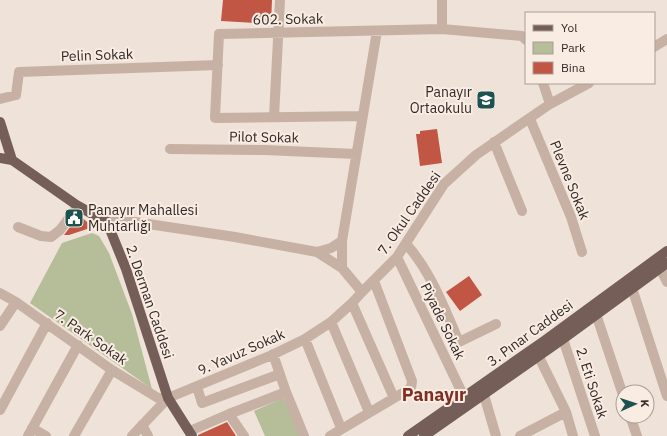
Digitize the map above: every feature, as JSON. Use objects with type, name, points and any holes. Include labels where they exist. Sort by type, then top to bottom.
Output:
[{"type":"main road","points":[[0,122],[12,160]]},
{"type":"main road","points":[[0,158],[12,160],[78,206],[106,222]]},
{"type":"main road","name":"2. Derman Caddesi","points":[[106,222],[126,269],[168,398],[191,434]]},
{"type":"main road","name":"3. Pınar Caddesi","points":[[408,436],[544,341],[667,250]]},
{"type":"main road","points":[[426,435],[538,355],[563,339],[664,265]]},
{"type":"street","points":[[280,0],[274,117],[363,116]]},
{"type":"street","points":[[442,0],[442,29]]},
{"type":"street","name":"602. Sokak","points":[[274,117],[215,118],[219,34],[442,29],[522,36],[525,39]]},
{"type":"street","points":[[342,268],[342,241],[377,31]]},
{"type":"street","points":[[655,46],[667,39]]},
{"type":"street","name":"Pelin Sokak","points":[[0,99],[16,95],[19,72],[218,65]]},
{"type":"street","points":[[543,84],[550,104]]},
{"type":"street","name":"7. Okul Caddesi","points":[[362,292],[397,257],[444,184],[476,155],[494,142],[550,104],[587,84]]},
{"type":"street","name":"Plevne Sokak","points":[[530,119],[571,217],[582,252]]},
{"type":"street","points":[[494,142],[522,211]]},
{"type":"street","name":"Pilot Sokak","points":[[170,149],[265,150],[356,154]]},
{"type":"street","points":[[18,227],[41,236],[51,237],[60,230],[78,206]]},
{"type":"street","points":[[106,222],[135,222],[317,252],[342,268],[362,292]]},
{"type":"street","points":[[317,252],[331,248],[342,241]]},
{"type":"street","points":[[406,244],[414,253],[442,302],[458,342],[496,324]]},
{"type":"street","name":"Piyade Sokak","points":[[397,257],[464,397]]},
{"type":"street","points":[[664,265],[667,282]]},
{"type":"street","points":[[330,436],[341,428],[411,388],[412,381],[374,281]]},
{"type":"street","points":[[632,288],[667,396]]},
{"type":"street","name":"9. Yavuz Sokak","points":[[132,436],[168,398],[274,354],[305,338],[331,322],[362,292]]},
{"type":"street","name":"7. Park Sokak","points":[[0,293],[16,302],[112,370],[158,398],[168,398]]},
{"type":"street","points":[[0,326],[16,302]]},
{"type":"street","points":[[352,303],[394,398]]},
{"type":"street","points":[[596,314],[619,384]]},
{"type":"street","points":[[331,322],[369,412]]},
{"type":"street","points":[[0,410],[47,324]]},
{"type":"street","points":[[305,338],[341,428]]},
{"type":"street","name":"2. Eti Sokak","points":[[563,339],[595,436]]},
{"type":"street","points":[[46,436],[30,432],[78,345]]},
{"type":"street","points":[[274,354],[286,392],[304,436]]},
{"type":"street","points":[[538,355],[566,412],[573,436]]},
{"type":"street","points":[[74,436],[112,370]]},
{"type":"street","points":[[197,387],[202,403],[280,374]]},
{"type":"street","points":[[191,434],[229,414],[286,392]]},
{"type":"street","points":[[484,395],[496,436]]},
{"type":"street","points":[[523,435],[566,412]]},
{"type":"street","points":[[229,414],[244,436]]},
{"type":"street","points":[[633,424],[637,436]]},
{"type":"street","points":[[142,425],[148,436]]},
{"type":"green space","points":[[92,233],[99,236],[109,253],[132,314],[152,389],[30,303],[62,243]]},
{"type":"green space","points":[[283,398],[300,436],[265,436],[254,411]]},
{"type":"building","points":[[223,0],[272,0],[271,24],[221,21]]},
{"type":"building","points":[[437,129],[442,163],[420,166],[416,134],[420,134],[420,131]]},
{"type":"building","points":[[79,215],[93,227],[69,235],[64,235]]},
{"type":"building","points":[[469,276],[482,295],[460,311],[446,292]]},
{"type":"building","points":[[227,422],[236,436],[198,436],[198,435]]},
{"type":"place","name":"Panayır Ortaokulu","points":[[486,100]]},
{"type":"place","name":"Panayır Mahallesi Muhtarlığı","points":[[74,218]]},
{"type":"district","name":"Panayır","points":[[434,394]]}]
